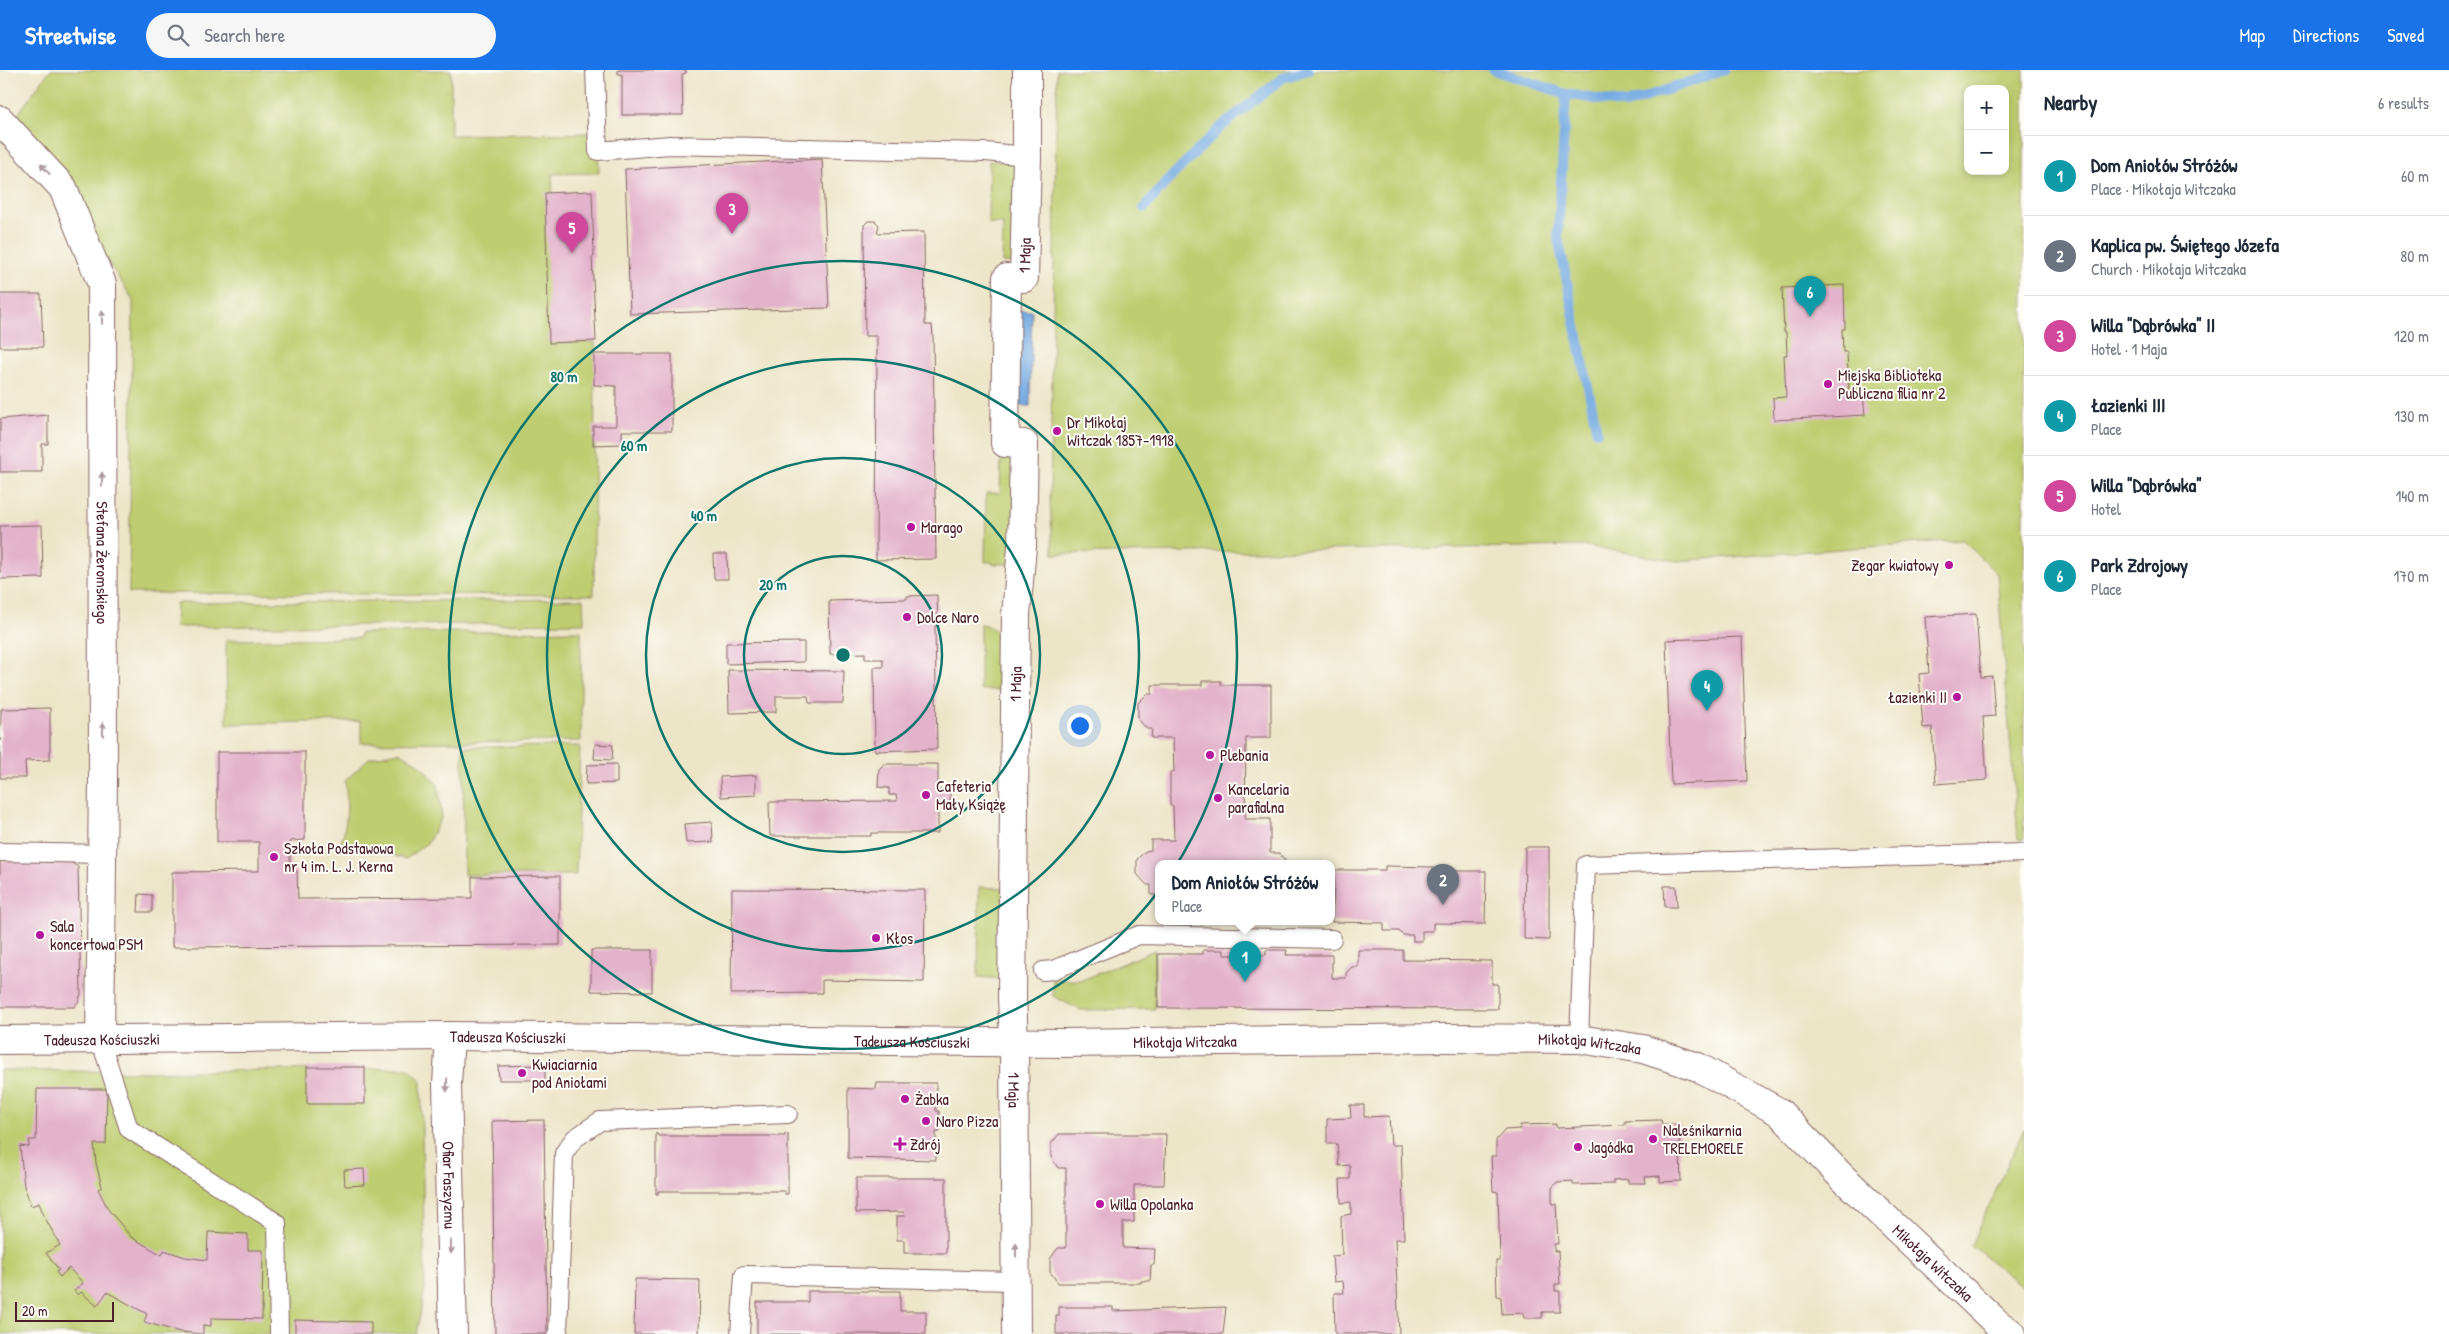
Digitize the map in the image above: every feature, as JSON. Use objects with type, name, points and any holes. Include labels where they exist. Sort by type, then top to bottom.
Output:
[{"type":"street","name":"1 Maja","points":[[1016,1334],[1012,998],[1016,615],[1022,547],[1024,444],[1005,443],[1005,414],[1007,278],[1024,278],[1027,70]]},
{"type":"street","name":"Stefana Żeromskiego","points":[[0,120],[63,188],[102,284],[103,778],[100,1039]]},
{"type":"street","name":"Tadeusza Kościuszki","points":[[0,1040],[450,1036],[1064,1043]]},
{"type":"street","name":"Ofiar Faszyzmu","points":[[450,1036],[447,1084],[453,1334]]},
{"type":"street","name":"Mikołaja Witczaka","points":[[1064,1043],[1444,1038],[1580,1040],[1643,1049],[1698,1067],[1779,1112],[1842,1177],[1998,1324],[2012,1334]]},
{"type":"lane","points":[[595,70],[598,151],[670,145],[986,152],[1027,156]]},
{"type":"lane","points":[[0,852],[102,854]]},
{"type":"lane","points":[[1580,1040],[1586,865],[2024,853]]},
{"type":"lane","points":[[1043,971],[1053,970],[1139,935],[1332,939]]},
{"type":"lane","points":[[100,1039],[129,1129],[277,1223],[279,1334]]},
{"type":"lane","points":[[558,1334],[564,1153],[574,1139],[600,1121],[788,1114]]},
{"type":"lane","points":[[740,1334],[744,1274],[1016,1281]]},
{"type":"green space","points":[[50,70],[451,70],[451,135],[598,133],[599,173],[552,174],[559,342],[595,342],[594,595],[129,593],[133,300],[15,118]]},
{"type":"green space","points":[[1057,70],[2024,70],[2024,840],[2018,839],[1997,574],[1963,540],[1677,561],[1587,546],[1053,554],[1050,499]]},
{"type":"green space","points":[[989,161],[1017,162],[1017,264],[1002,263],[1003,224],[988,223]]},
{"type":"green space","points":[[1001,459],[1015,459],[1014,564],[992,564],[992,562],[985,562],[986,493],[1000,493]]},
{"type":"green space","points":[[583,599],[584,623],[175,627],[176,603]]},
{"type":"green space","points":[[980,624],[990,627],[1002,640],[1005,660],[1005,690],[980,690]]},
{"type":"green space","points":[[581,631],[581,741],[361,743],[361,721],[227,724],[226,640],[360,638],[360,633]]},
{"type":"green space","points":[[580,746],[576,875],[464,875],[463,747]]},
{"type":"green space","points":[[399,752],[418,763],[438,785],[442,817],[428,842],[406,859],[365,848],[339,847],[344,831],[346,814],[345,781],[369,758]]},
{"type":"green space","points":[[979,887],[1003,888],[1003,979],[978,977]]},
{"type":"green space","points":[[1155,950],[1155,1009],[1080,1010],[1053,996],[1053,980],[1082,980]]},
{"type":"green space","points":[[408,1068],[421,1080],[425,1288],[416,1334],[0,1334],[0,1070],[143,1072]]},
{"type":"green space","points":[[2024,1129],[2024,1288],[1971,1245]]},
{"type":"water","points":[[1017,310],[1032,311],[1030,406],[1015,406]]},
{"type":"building","points":[[618,70],[686,70],[686,73],[682,74],[683,115],[622,115],[622,74],[618,74]]},
{"type":"building","points":[[822,159],[829,308],[630,314],[625,169]]},
{"type":"building","points":[[592,191],[594,257],[592,257],[596,341],[549,343],[545,193]]},
{"type":"building","points":[[868,221],[875,221],[879,225],[877,233],[924,232],[925,325],[932,325],[933,336],[936,559],[876,560],[877,336],[865,336],[864,225]]},
{"type":"building","points":[[1844,285],[1845,329],[1842,329],[1843,352],[1847,352],[1849,394],[1863,393],[1865,415],[1774,420],[1773,398],[1786,397],[1784,355],[1787,355],[1782,288]]},
{"type":"building","points":[[0,294],[41,294],[43,347],[0,347]]},
{"type":"building","points":[[594,354],[672,354],[672,431],[622,431],[622,444],[593,445],[593,426],[616,426],[616,386],[594,385]]},
{"type":"building","points":[[48,415],[48,444],[42,444],[42,472],[0,472],[0,419]]},
{"type":"building","points":[[42,525],[43,578],[0,579],[0,526]]},
{"type":"building","points":[[713,554],[727,554],[728,579],[714,579]]},
{"type":"building","points":[[937,595],[938,626],[935,626],[937,749],[875,751],[874,667],[883,667],[883,659],[865,659],[865,653],[830,654],[829,601],[907,599],[907,596]]},
{"type":"building","name":"Łazienki II","points":[[1976,614],[1981,677],[1992,676],[1995,716],[1983,717],[1987,780],[1936,784],[1932,727],[1923,728],[1919,674],[1929,673],[1925,617]]},
{"type":"building","points":[[1742,637],[1747,781],[1671,784],[1666,640]]},
{"type":"building","points":[[804,642],[804,662],[726,664],[726,643]]},
{"type":"building","points":[[728,670],[844,671],[843,703],[809,703],[808,696],[776,696],[776,712],[729,713]]},
{"type":"building","name":"Plebania","points":[[1202,681],[1221,681],[1221,685],[1271,685],[1271,738],[1246,738],[1245,819],[1270,819],[1270,853],[1279,853],[1285,860],[1155,860],[1155,895],[1151,895],[1151,885],[1147,885],[1137,874],[1137,859],[1146,851],[1151,850],[1151,840],[1174,840],[1173,806],[1170,806],[1170,772],[1174,772],[1173,738],[1151,738],[1152,729],[1147,729],[1138,719],[1138,703],[1147,694],[1152,694],[1152,685],[1202,685]]},
{"type":"building","points":[[50,708],[50,760],[25,761],[26,778],[0,778],[1,709]]},
{"type":"building","points":[[595,744],[613,745],[612,760],[594,759]]},
{"type":"building","name":"Szkoła Podstawowa nr 4 im. L. J. Kerna","points":[[217,752],[305,752],[305,840],[290,841],[290,871],[297,871],[298,899],[472,898],[472,877],[560,876],[560,945],[172,947],[172,872],[259,871],[259,842],[217,842]]},
{"type":"building","points":[[617,764],[617,783],[586,784],[587,765]]},
{"type":"building","points":[[884,764],[938,764],[938,790],[950,790],[950,804],[938,804],[938,833],[871,833],[871,836],[770,836],[769,802],[897,801],[896,795],[889,795],[889,788],[878,787],[879,769]]},
{"type":"building","points":[[756,775],[756,795],[721,797],[720,777]]},
{"type":"building","points":[[712,822],[713,842],[686,843],[684,824]]},
{"type":"building","points":[[1525,847],[1549,847],[1549,940],[1524,939]]},
{"type":"building","name":"Sala koncertowa PSM","points":[[0,861],[69,861],[78,867],[81,994],[74,1007],[0,1007]]},
{"type":"building","points":[[1385,866],[1433,867],[1433,871],[1486,871],[1485,924],[1433,923],[1433,931],[1422,931],[1422,941],[1413,941],[1413,935],[1403,935],[1399,931],[1384,931],[1384,923],[1335,922],[1335,870],[1385,870]]},
{"type":"building","points":[[1664,886],[1676,886],[1677,907],[1665,907]]},
{"type":"building","points":[[732,889],[925,890],[924,982],[822,980],[822,993],[731,994]]},
{"type":"building","points":[[139,894],[152,895],[152,912],[138,912]]},
{"type":"building","points":[[591,950],[652,950],[652,992],[591,991]]},
{"type":"building","points":[[1203,950],[1224,950],[1224,955],[1266,955],[1266,950],[1287,950],[1286,955],[1332,955],[1332,978],[1346,978],[1346,973],[1352,967],[1358,967],[1358,950],[1403,950],[1403,960],[1492,961],[1492,984],[1498,984],[1498,1009],[1158,1008],[1158,954],[1203,954]]},
{"type":"building","name":"Kwiaciarnia pod Aniołami","points":[[545,1065],[545,1080],[499,1080],[498,1066]]},
{"type":"building","points":[[307,1067],[365,1067],[365,1104],[307,1104]]},
{"type":"building","points":[[877,1083],[936,1083],[936,1111],[939,1111],[940,1132],[936,1132],[936,1160],[848,1158],[848,1088],[876,1089]]},
{"type":"building","points":[[37,1089],[107,1089],[106,1144],[94,1144],[96,1163],[102,1187],[98,1189],[108,1209],[131,1237],[162,1255],[164,1250],[185,1257],[207,1260],[208,1232],[248,1234],[248,1250],[263,1250],[262,1319],[211,1318],[211,1326],[203,1325],[203,1334],[180,1332],[144,1322],[147,1314],[107,1292],[97,1306],[81,1292],[78,1295],[74,1291],[83,1283],[69,1268],[60,1277],[56,1272],[59,1270],[46,1253],[60,1245],[39,1203],[31,1206],[24,1186],[20,1146],[29,1147],[29,1140],[36,1140]]},
{"type":"building","points":[[1350,1105],[1364,1105],[1364,1117],[1389,1116],[1391,1145],[1401,1145],[1404,1239],[1395,1239],[1399,1334],[1335,1334],[1334,1293],[1344,1293],[1343,1281],[1334,1282],[1332,1256],[1342,1255],[1341,1216],[1351,1214],[1351,1202],[1341,1203],[1340,1179],[1350,1179],[1350,1165],[1339,1166],[1337,1144],[1327,1144],[1327,1119],[1351,1118]]},
{"type":"building","points":[[544,1120],[547,1334],[495,1334],[492,1121]]},
{"type":"building","points":[[1661,1120],[1662,1124],[1679,1124],[1681,1181],[1660,1182],[1660,1176],[1645,1177],[1646,1183],[1628,1183],[1628,1179],[1613,1180],[1613,1184],[1573,1185],[1573,1181],[1557,1182],[1552,1188],[1552,1204],[1556,1204],[1558,1244],[1554,1244],[1554,1251],[1558,1251],[1560,1284],[1555,1284],[1555,1291],[1560,1291],[1560,1312],[1542,1312],[1542,1318],[1524,1318],[1523,1313],[1502,1314],[1501,1297],[1497,1296],[1496,1261],[1500,1261],[1498,1192],[1493,1191],[1491,1156],[1496,1156],[1496,1140],[1505,1130],[1520,1129],[1520,1125],[1556,1124],[1556,1128],[1625,1125],[1625,1121]]},
{"type":"building","points":[[656,1133],[659,1136],[785,1136],[785,1133],[788,1134],[788,1194],[785,1194],[785,1191],[658,1191],[658,1194],[656,1194]]},
{"type":"building","name":"Willa Opolanka","points":[[1059,1134],[1166,1134],[1164,1185],[1134,1185],[1134,1222],[1123,1222],[1123,1248],[1155,1249],[1150,1281],[1141,1281],[1141,1283],[1058,1283],[1050,1272],[1050,1259],[1058,1248],[1066,1248],[1066,1168],[1058,1168],[1051,1157],[1051,1144]]},
{"type":"building","points":[[364,1169],[365,1185],[345,1186],[344,1170]]},
{"type":"building","points":[[856,1178],[946,1178],[946,1253],[904,1253],[904,1240],[897,1240],[897,1216],[905,1216],[904,1212],[856,1213]]},
{"type":"building","points":[[635,1279],[700,1280],[699,1334],[634,1334]]},
{"type":"building","points":[[808,1291],[900,1291],[900,1311],[926,1311],[926,1334],[757,1334],[757,1302],[808,1302]]},
{"type":"building","points":[[1059,1307],[1113,1307],[1113,1311],[1226,1307],[1223,1334],[1056,1334],[1056,1316],[1059,1316]]},
{"type":"building","points":[[295,1320],[371,1322],[371,1334],[295,1334]]},
{"type":"waterway","points":[[1144,208],[1169,179],[1222,126],[1283,78],[1308,70]]},
{"type":"waterway","points":[[1493,70],[1566,94]]},
{"type":"waterway","points":[[1597,432],[1558,237],[1566,94],[1626,104],[1724,70]]},
{"type":"place","name":"Willa \"Dąbrówka\" II","points":[[732,234]]},
{"type":"place","name":"Willa \"Dąbrówka\"","points":[[572,253]]},
{"type":"place","name":"Park Zdrojowy","points":[[1810,317]]},
{"type":"place","name":"Miejska Biblioteka Publiczna filia nr 2","points":[[1828,384]]},
{"type":"place","name":"Dr Mikołaj Witczak 1857-1918","points":[[1057,431]]},
{"type":"place","name":"Marago","points":[[911,527]]},
{"type":"place","name":"Zegar kwiatowy","points":[[1949,565]]},
{"type":"place","name":"Dolce Naro","points":[[907,617]]},
{"type":"place","name":"Łazienki II","points":[[1957,697]]},
{"type":"place","name":"Łazienki III","points":[[1707,711]]},
{"type":"place","name":"Plebania","points":[[1210,755]]},
{"type":"place","name":"Cafeteria Mały Książę","points":[[926,795]]},
{"type":"place","name":"Kancelaria parafialna","points":[[1218,798]]},
{"type":"place","name":"Szkoła Podstawowa nr 4 im. L. J. Kerna","points":[[274,857]]},
{"type":"place","name":"Kaplica pw. Świętego Józefa","points":[[1443,905]]},
{"type":"place","name":"Sala koncertowa PSM","points":[[40,935]]},
{"type":"place","name":"Kłos","points":[[876,938]]},
{"type":"place","name":"Dom Aniołów Stróżów","points":[[1245,982]]},
{"type":"place","name":"Kwiaciarnia pod Aniołami","points":[[522,1073]]},
{"type":"place","name":"Żabka","points":[[905,1099]]},
{"type":"place","name":"Naro Pizza","points":[[926,1121]]},
{"type":"place","name":"Naleśnikarnia TRELEMORELE","points":[[1653,1139]]},
{"type":"place","name":"Zdrój","points":[[900,1144]]},
{"type":"place","name":"Jagódka","points":[[1578,1147]]},
{"type":"place","name":"Willa Opolanka","points":[[1100,1204]]}]
